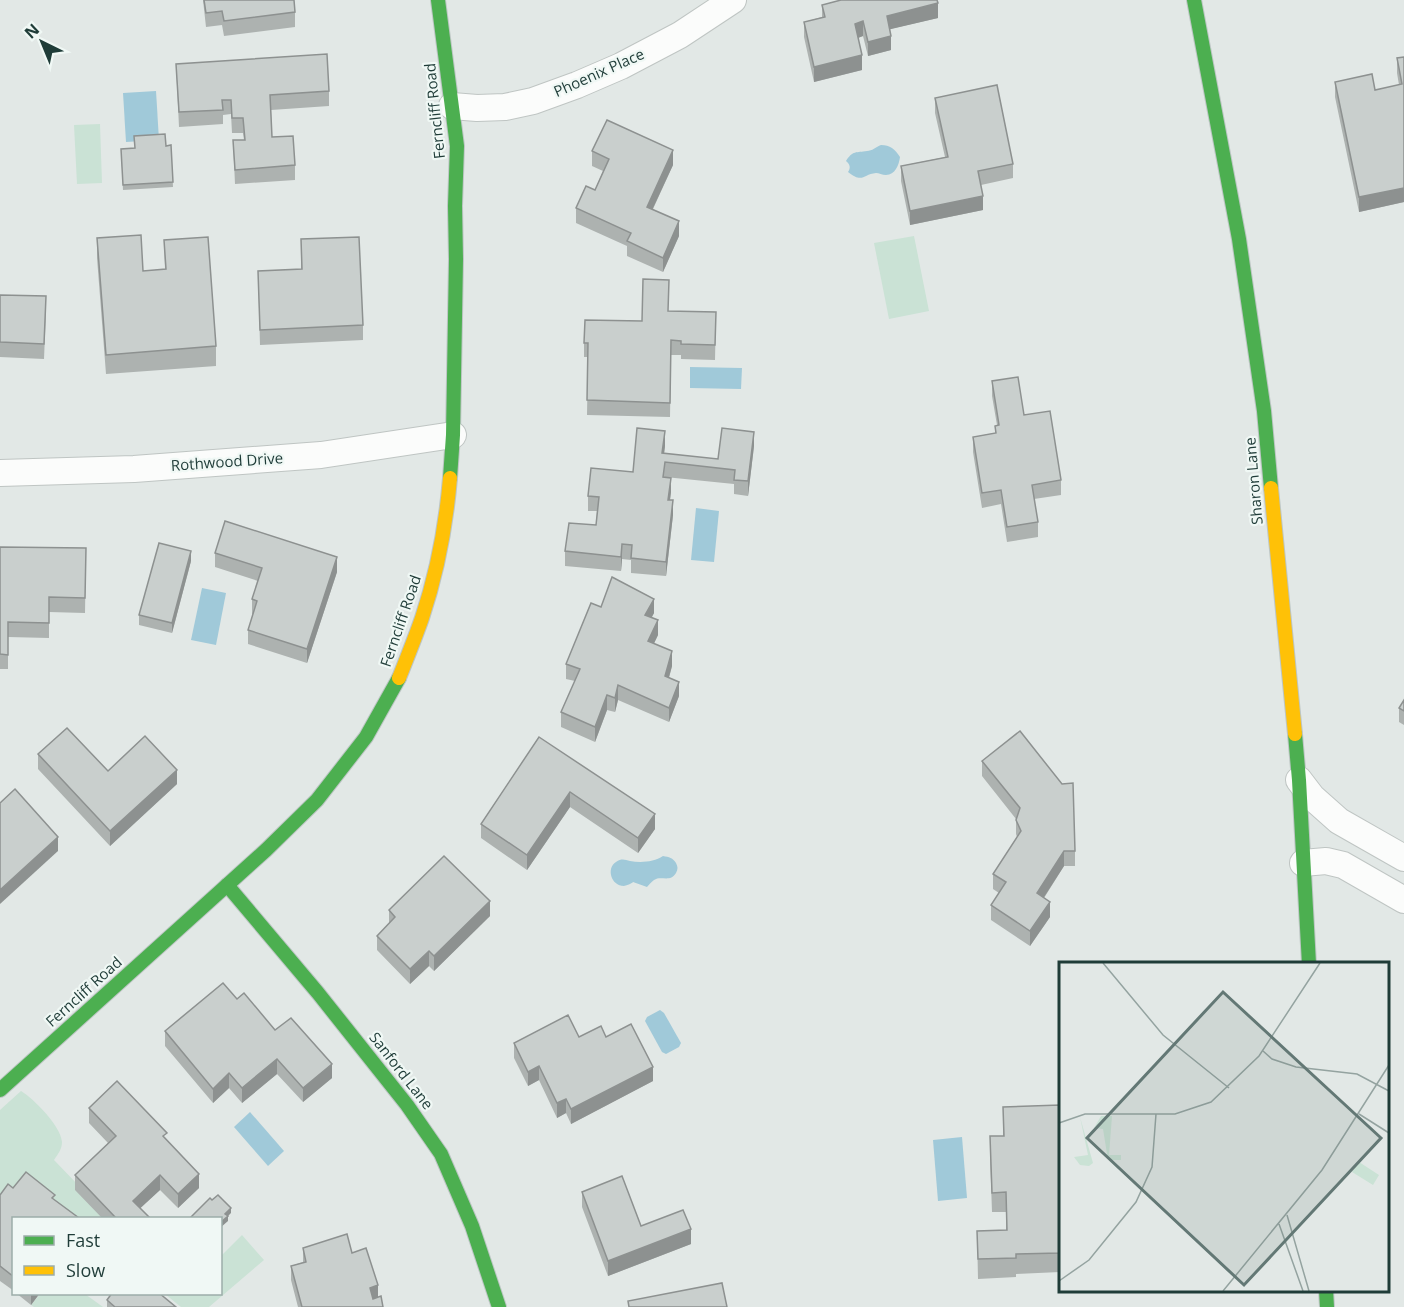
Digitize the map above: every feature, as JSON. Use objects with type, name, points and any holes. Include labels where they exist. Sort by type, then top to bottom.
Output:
[{"type":"street","name":"Ferncliff Road","points":[[0,1090],[272,844],[317,800],[366,737],[397,684],[422,618],[440,552],[448,500],[453,435],[457,146],[438,0]]},
{"type":"street","name":"Phoenix Place","points":[[452,106],[505,107],[533,102],[621,66],[680,35],[734,0]]},
{"type":"street","name":"Sharon Lane","points":[[1194,0],[1239,239],[1264,411],[1299,780],[1308,962]]},
{"type":"street","name":"Rothwood Drive","points":[[0,473],[134,470],[321,455],[453,435]]},
{"type":"street","points":[[1299,780],[1312,797],[1339,821],[1404,858]]},
{"type":"street","points":[[1303,863],[1326,861],[1343,865],[1404,900]]},
{"type":"street","name":"Sanford Lane","points":[[227,885],[318,993],[407,1105],[441,1154],[472,1226],[499,1307]]},
{"type":"street","points":[[1326,1292],[1327,1307]]},
{"type":"green space","points":[[100,124],[102,183],[77,184],[74,125]]},
{"type":"green space","points":[[914,236],[929,311],[889,319],[874,243]]},
{"type":"green space","points":[[21,1091],[39,1106],[57,1128],[62,1142],[60,1151],[54,1160],[79,1186],[101,1217],[64,1217],[0,1210],[0,1110]]},
{"type":"green space","points":[[242,1235],[264,1260],[209,1307],[181,1307],[166,1295],[222,1295],[222,1255]]},
{"type":"green space","points":[[39,1295],[86,1295],[103,1307],[34,1307],[31,1305]]},
{"type":"water","points":[[156,91],[159,140],[126,142],[123,93]]},
{"type":"water","points":[[881,145],[892,148],[900,157],[898,166],[892,173],[886,175],[876,173],[860,178],[848,172],[850,166],[846,161],[851,155]]},
{"type":"water","points":[[690,367],[742,368],[741,389],[690,388]]},
{"type":"water","points":[[696,508],[719,511],[714,562],[691,560]]},
{"type":"water","points":[[202,588],[226,593],[216,645],[191,640]]},
{"type":"water","points":[[663,856],[669,857],[677,864],[677,872],[671,878],[657,879],[647,887],[633,882],[625,886],[620,885],[611,876],[611,868],[620,860],[647,862]]},
{"type":"water","points":[[660,1010],[681,1043],[679,1047],[666,1054],[662,1052],[645,1021],[647,1017]]},
{"type":"water","points":[[250,1112],[284,1151],[268,1166],[234,1127]]},
{"type":"water","points":[[962,1137],[967,1198],[938,1201],[933,1140]]},
{"type":"building","points":[[204,0],[294,0],[295,12],[224,21],[222,11],[206,13]]},
{"type":"building","points":[[841,0],[937,0],[938,3],[887,16],[891,36],[868,42],[863,21],[855,24],[862,55],[814,67],[804,22],[825,17],[822,5]]},
{"type":"building","points":[[327,54],[329,91],[270,95],[272,137],[293,136],[295,165],[235,170],[233,140],[245,140],[243,118],[232,118],[231,100],[222,100],[223,110],[179,112],[176,64]]},
{"type":"building","points":[[1404,57],[1404,188],[1359,197],[1335,82],[1372,74],[1375,90],[1402,84],[1397,58]]},
{"type":"building","points":[[997,85],[1013,164],[978,171],[983,196],[910,211],[901,166],[948,157],[935,98]]},
{"type":"building","points":[[607,120],[673,150],[647,207],[679,221],[663,258],[627,241],[631,233],[576,208],[586,186],[595,190],[609,159],[592,151]]},
{"type":"building","points":[[165,134],[166,146],[171,145],[173,182],[123,185],[121,149],[135,148],[134,136]]},
{"type":"building","points":[[141,235],[143,271],[166,269],[164,240],[208,237],[216,346],[106,355],[97,238]]},
{"type":"building","points":[[359,237],[363,325],[260,330],[258,271],[302,269],[301,239]]},
{"type":"building","points":[[643,279],[669,280],[668,311],[716,312],[715,345],[681,344],[681,341],[671,340],[670,403],[587,400],[588,343],[584,343],[585,320],[642,321]]},
{"type":"building","points":[[0,295],[46,296],[44,344],[0,342]]},
{"type":"building","points":[[1018,377],[1024,415],[1050,411],[1061,480],[1032,485],[1038,522],[1007,527],[1001,490],[982,493],[973,437],[996,433],[995,426],[999,425],[992,381]]},
{"type":"building","points":[[637,428],[665,431],[662,453],[718,459],[722,428],[754,432],[748,481],[734,480],[735,470],[665,462],[663,477],[671,478],[668,500],[673,500],[666,562],[631,558],[632,545],[622,544],[621,557],[565,551],[569,523],[596,525],[599,497],[588,496],[591,468],[633,472]]},
{"type":"building","points":[[225,521],[337,557],[307,649],[248,630],[257,601],[252,599],[262,568],[215,553]]},
{"type":"building","points":[[159,543],[191,551],[172,623],[139,615]]},
{"type":"building","points":[[0,547],[86,548],[85,598],[49,597],[49,623],[8,622],[8,655],[0,654]]},
{"type":"building","points":[[612,577],[654,599],[645,615],[658,620],[648,641],[672,651],[665,676],[679,682],[669,708],[618,685],[615,698],[607,695],[595,727],[561,712],[580,669],[566,664],[591,603],[601,607]]},
{"type":"building","points":[[1404,700],[1404,711],[1399,708]]},
{"type":"building","points":[[67,728],[108,771],[145,736],[177,770],[110,831],[38,754]]},
{"type":"building","points":[[1020,731],[1062,784],[1073,783],[1075,851],[1064,851],[1037,893],[1050,902],[1030,931],[991,905],[1006,882],[993,874],[1021,831],[1016,820],[1020,808],[982,761]]},
{"type":"building","points":[[539,737],[655,814],[638,838],[570,792],[527,855],[481,824]]},
{"type":"building","points":[[15,789],[58,837],[0,890],[0,803]]},
{"type":"building","points":[[444,856],[490,901],[434,956],[429,951],[410,969],[377,936],[395,917],[389,910]]},
{"type":"building","points":[[223,983],[237,999],[244,993],[275,1030],[291,1018],[332,1064],[303,1088],[277,1059],[242,1088],[229,1073],[213,1089],[165,1031]]},
{"type":"building","points":[[568,1015],[579,1037],[601,1026],[606,1037],[631,1024],[653,1067],[571,1109],[566,1099],[557,1103],[539,1066],[528,1072],[514,1043]]},
{"type":"building","points":[[117,1081],[167,1133],[163,1136],[199,1174],[178,1194],[160,1175],[133,1201],[149,1217],[115,1217],[75,1175],[116,1136],[89,1108]]},
{"type":"building","points":[[1059,1105],[1059,1253],[1016,1254],[1016,1258],[978,1259],[977,1231],[1007,1230],[1006,1192],[992,1193],[990,1136],[1004,1136],[1003,1107]]},
{"type":"building","points":[[26,1172],[55,1195],[52,1198],[78,1217],[12,1217],[12,1275],[0,1266],[0,1195],[8,1184],[13,1188]]},
{"type":"building","points":[[622,1176],[641,1226],[683,1210],[691,1229],[608,1261],[582,1192]]},
{"type":"building","points":[[218,1195],[231,1208],[225,1214],[228,1216],[222,1221],[222,1217],[191,1217],[210,1198],[212,1200]]},
{"type":"building","points":[[347,1234],[352,1253],[366,1248],[378,1285],[370,1288],[373,1299],[381,1296],[383,1307],[302,1307],[291,1266],[306,1262],[303,1248]]},
{"type":"building","points":[[722,1283],[727,1307],[629,1307],[628,1301]]},
{"type":"building","points":[[111,1295],[161,1295],[176,1307],[115,1307],[107,1300]]},
{"type":"traffic: fast","points":[[438,0],[457,146],[453,435],[450,478]]},
{"type":"traffic: fast","points":[[1194,0],[1239,239],[1264,411],[1271,488]]},
{"type":"traffic: fast","points":[[0,1090],[266,850],[317,800],[366,737],[399,678]]},
{"type":"traffic: fast","points":[[1295,734],[1309,962]]},
{"type":"traffic: fast","points":[[227,885],[318,993],[407,1105],[441,1154],[472,1226],[499,1307]]},
{"type":"traffic: fast","points":[[1326,1292],[1327,1307]]},
{"type":"traffic: slow","points":[[399,678],[422,618],[432,584],[443,532],[450,478]]},
{"type":"traffic: slow","points":[[1271,488],[1295,734]]}]
